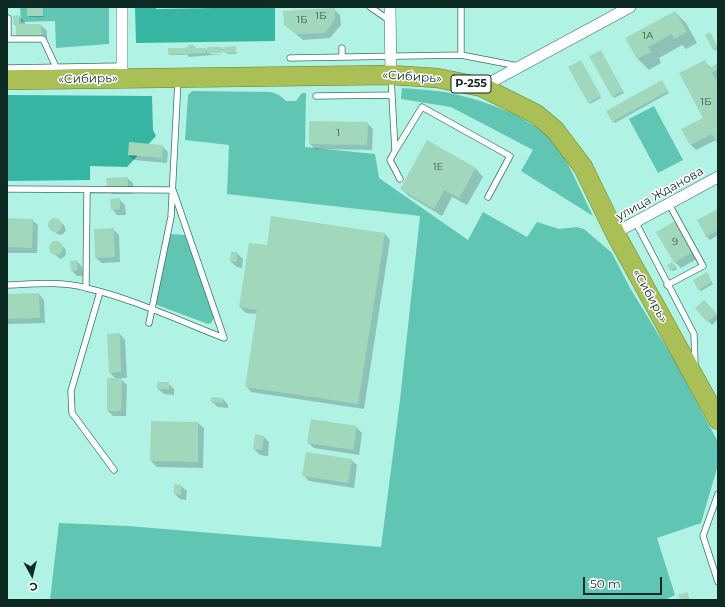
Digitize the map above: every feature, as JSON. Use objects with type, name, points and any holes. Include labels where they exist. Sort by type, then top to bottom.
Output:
[{"type":"highway","name":"«Сибирь»","points":[[7,80],[42,79],[122,72],[178,78],[391,75],[437,78],[482,87],[530,111],[555,130],[582,167],[615,233],[718,420]]},
{"type":"street","points":[[122,7],[122,72]]},
{"type":"street","points":[[390,7],[391,75]]},
{"type":"street","points":[[482,87],[618,10],[630,7]]},
{"type":"street","name":"улица Жданова","points":[[615,233],[636,223],[718,177]]},
{"type":"lane","points":[[370,7],[390,21]]},
{"type":"lane","points":[[461,7],[461,55]]},
{"type":"lane","points":[[8,18],[8,39],[43,39],[56,67]]},
{"type":"lane","points":[[342,48],[342,57]]},
{"type":"lane","points":[[290,58],[461,55],[520,66]]},
{"type":"lane","points":[[7,68],[56,67],[122,72]]},
{"type":"lane","points":[[391,75],[395,151]]},
{"type":"lane","points":[[149,323],[172,217],[178,78]]},
{"type":"lane","points":[[316,96],[392,96]]},
{"type":"lane","points":[[400,179],[390,160],[422,107],[510,156],[488,197]]},
{"type":"lane","points":[[7,189],[173,190]]},
{"type":"lane","points":[[86,287],[87,190]]},
{"type":"lane","points":[[7,285],[55,284],[86,287],[152,310],[224,338],[173,190]]},
{"type":"lane","points":[[667,285],[703,266],[669,204]]},
{"type":"lane","points":[[636,223],[667,285],[694,334],[695,379]]},
{"type":"lane","points":[[100,292],[71,391],[72,413],[114,470]]},
{"type":"lane","points":[[718,494],[702,536],[718,582]]},
{"type":"green space","points":[[20,7],[109,7],[109,44],[56,48],[55,21],[21,22]]},
{"type":"green space","points":[[135,7],[155,7],[156,9],[275,7],[275,41],[136,43]]},
{"type":"green space","points":[[402,88],[445,92],[474,99],[507,111],[536,127],[549,137],[558,148],[593,216],[521,171],[533,150],[451,107],[401,99]]},
{"type":"green space","points":[[192,91],[271,92],[279,95],[286,101],[296,101],[302,93],[306,93],[305,147],[375,154],[379,178],[468,240],[483,212],[527,237],[537,222],[559,229],[577,227],[584,229],[612,253],[630,288],[674,360],[718,442],[718,465],[701,523],[657,538],[675,595],[665,600],[50,600],[59,523],[128,526],[381,547],[400,400],[420,216],[227,194],[229,145],[185,140],[188,95]]},
{"type":"green space","points":[[7,95],[152,96],[153,130],[156,136],[127,167],[90,166],[90,180],[7,181]]},
{"type":"green space","points":[[654,106],[683,160],[658,173],[629,119]]},
{"type":"green space","points":[[170,234],[185,235],[214,318],[211,323],[208,324],[157,305],[154,302]]},
{"type":"building","points":[[27,8],[43,8],[43,16],[27,16]]},
{"type":"building","points":[[335,8],[335,19],[325,33],[297,34],[284,25],[283,11]]},
{"type":"building","points":[[675,11],[687,32],[674,39],[672,34],[648,47],[651,52],[637,59],[625,38]]},
{"type":"building","points":[[19,15],[19,24],[41,24],[42,36],[16,36],[16,24],[13,24],[13,16]]},
{"type":"building","points":[[710,32],[718,47],[713,50],[705,35]]},
{"type":"building","points":[[188,45],[194,45],[195,48],[206,48],[206,53],[184,54],[184,48],[188,47]]},
{"type":"building","points":[[236,46],[236,53],[224,53],[224,47]]},
{"type":"building","points":[[207,47],[222,47],[222,53],[207,53]]},
{"type":"building","points":[[168,48],[184,48],[184,54],[168,54]]},
{"type":"building","points":[[601,50],[623,91],[612,97],[589,56]]},
{"type":"building","points":[[581,60],[601,96],[588,103],[568,67]]},
{"type":"building","points":[[705,60],[709,68],[718,63],[718,69],[712,73],[718,85],[718,146],[712,134],[690,145],[681,129],[703,118],[679,73]]},
{"type":"building","points":[[662,80],[668,91],[612,122],[606,111]]},
{"type":"building","points":[[309,121],[368,122],[367,145],[309,144]]},
{"type":"building","points":[[427,140],[476,168],[459,198],[444,190],[434,209],[400,189]]},
{"type":"building","points":[[129,142],[163,145],[162,158],[128,155]]},
{"type":"building","points":[[128,177],[128,188],[107,189],[106,178]]},
{"type":"building","points":[[120,198],[120,209],[111,210],[110,199]]},
{"type":"building","points":[[718,209],[718,230],[706,237],[697,220]]},
{"type":"building","points":[[271,216],[385,233],[358,404],[245,387],[257,310],[239,307],[249,243],[267,245]]},
{"type":"building","points":[[7,218],[33,219],[32,248],[7,247]]},
{"type":"building","points":[[52,218],[58,218],[62,222],[62,228],[58,232],[52,232],[48,228],[48,222]]},
{"type":"building","points":[[675,221],[693,252],[674,263],[656,232]]},
{"type":"building","points":[[114,228],[115,257],[95,258],[94,229]]},
{"type":"building","points":[[53,241],[59,241],[63,245],[63,251],[59,255],[53,255],[49,251],[49,245]]},
{"type":"building","points":[[231,252],[237,252],[237,262],[230,262]]},
{"type":"building","points":[[77,260],[78,270],[71,271],[70,261]]},
{"type":"building","points":[[672,262],[676,267],[670,271],[667,265]]},
{"type":"building","points":[[707,272],[712,282],[698,290],[693,280]]},
{"type":"building","points":[[39,293],[40,318],[7,319],[7,294]]},
{"type":"building","points":[[704,300],[717,314],[707,322],[695,308]]},
{"type":"building","points":[[120,333],[121,372],[109,373],[107,334]]},
{"type":"building","points":[[107,378],[122,378],[121,411],[107,411]]},
{"type":"building","points":[[157,382],[169,382],[169,389],[157,389]]},
{"type":"building","points":[[211,397],[223,398],[223,403],[211,402]]},
{"type":"building","points":[[311,419],[357,426],[353,450],[307,443]]},
{"type":"building","points":[[151,421],[198,422],[198,462],[150,461]]},
{"type":"building","points":[[255,434],[264,436],[262,450],[253,449]]},
{"type":"building","points":[[306,452],[352,459],[348,483],[302,476]]},
{"type":"building","points":[[174,484],[181,485],[181,495],[174,494]]},
{"type":"building","points":[[687,592],[690,600],[680,600],[678,595]]}]
